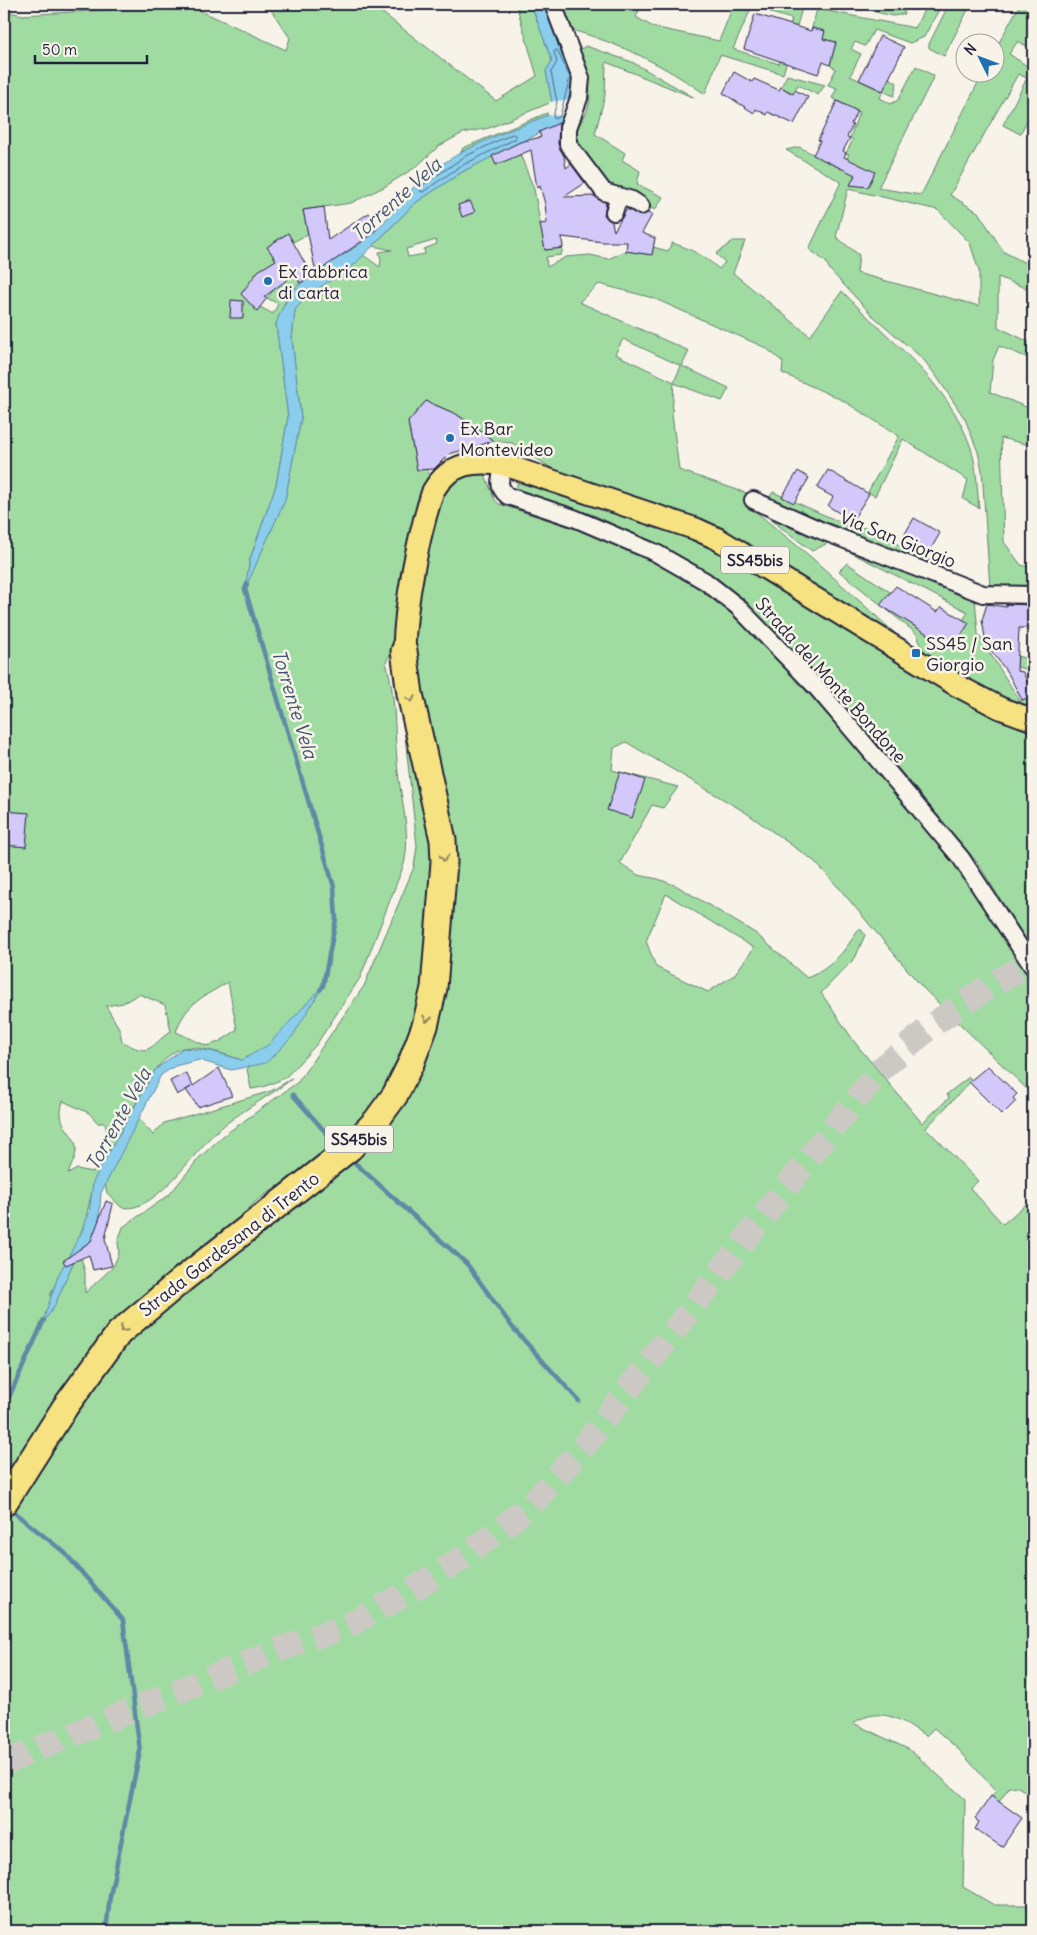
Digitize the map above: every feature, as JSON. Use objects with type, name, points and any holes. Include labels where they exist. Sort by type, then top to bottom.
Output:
[{"type":"highway","name":"Strada Gardesana di Trento","points":[[4,1503],[65,1407],[119,1333],[183,1279],[350,1148],[376,1121],[395,1095],[412,1063],[425,1026],[434,988],[444,862],[443,840],[410,694],[404,650]]},
{"type":"main road","name":"Strada Gardesana di Trento","points":[[404,650],[404,628],[412,583],[433,491],[445,475],[461,465],[483,461],[505,465],[703,532],[744,554],[958,686],[1000,708],[1033,720]]},
{"type":"street","points":[[553,4],[581,78],[579,98],[568,128],[568,144],[604,192],[632,200],[641,206]]},
{"type":"street","points":[[614,212],[619,196]]},
{"type":"street","name":"Strada del Monte Bondone","points":[[505,465],[499,483],[500,488],[508,496],[574,518],[656,553],[705,581],[737,606],[817,688],[942,834],[961,858],[1033,967]]},
{"type":"street","name":"Via San Giorgio","points":[[754,500],[820,530],[983,594],[1033,595]]},
{"type":"green space","points":[[267,4],[371,4],[496,101],[537,76],[516,4],[531,4],[552,61],[546,71],[552,102],[489,128],[463,133],[439,146],[416,167],[384,187],[351,203],[303,210],[308,234],[293,242],[288,233],[267,247],[276,260],[242,294],[256,311],[260,307],[273,314],[278,304],[267,298],[275,288],[295,274],[300,283],[288,295],[276,324],[288,417],[276,485],[250,559],[246,586],[285,500],[301,418],[292,339],[295,310],[307,295],[353,266],[363,255],[380,267],[381,259],[379,252],[392,250],[373,246],[414,204],[462,172],[516,144],[534,189],[545,250],[563,248],[561,255],[546,257],[547,267],[566,257],[590,255],[608,259],[626,251],[652,255],[653,247],[668,251],[672,243],[697,253],[719,269],[725,262],[716,254],[733,241],[745,241],[733,273],[810,336],[842,291],[916,363],[948,402],[961,424],[971,448],[976,470],[979,508],[963,499],[968,480],[903,439],[875,496],[868,492],[899,436],[842,400],[782,373],[783,362],[766,348],[653,298],[599,284],[579,302],[689,351],[682,366],[729,388],[722,401],[674,383],[672,414],[679,470],[755,496],[750,507],[812,558],[907,644],[559,473],[512,443],[493,441],[478,428],[456,414],[426,401],[408,422],[417,470],[428,469],[429,477],[426,484],[397,643],[386,662],[393,699],[398,774],[406,826],[406,851],[404,864],[360,978],[316,1045],[285,1078],[263,1087],[251,1089],[247,1069],[251,1064],[217,1052],[199,1048],[183,1048],[168,1056],[149,1079],[105,1160],[110,1146],[105,1123],[98,1123],[89,1113],[63,1101],[61,1111],[64,1125],[76,1145],[76,1152],[68,1174],[77,1169],[92,1172],[103,1165],[95,1180],[85,1222],[79,1238],[50,1296],[56,1302],[79,1249],[85,1273],[85,1293],[113,1267],[119,1253],[118,1241],[123,1227],[169,1195],[200,1157],[223,1136],[298,1082],[364,986],[414,867],[417,846],[400,690],[435,857],[421,1006],[412,1037],[387,1088],[361,1125],[292,1183],[274,1188],[255,1202],[242,1216],[239,1225],[200,1254],[4,1486],[4,11],[23,15],[188,5],[286,50],[290,38]],"holes":[[[436,240],[437,244],[424,249],[425,254],[408,257],[406,249]],[[623,339],[681,366],[674,382],[615,354]],[[228,982],[237,1030],[219,1042],[207,1046],[176,1032],[185,1014],[197,1001]],[[139,994],[165,1005],[171,1031],[153,1046],[144,1050],[122,1041],[119,1028],[106,1006],[123,1003]]]},
{"type":"green space","points":[[560,4],[642,4],[636,17],[653,27],[719,41],[734,4],[753,4],[733,49],[779,64],[792,19],[771,13],[770,4],[803,5],[783,74],[720,55],[705,94],[642,56],[572,30]]},
{"type":"green space","points":[[871,4],[901,4],[905,14],[893,16],[872,11]]},
{"type":"green space","points":[[927,4],[942,4],[924,37],[910,43],[874,30],[865,46],[855,42],[851,49],[861,54],[850,76],[882,91],[889,78],[897,83],[894,96],[883,91],[880,98],[891,104],[898,100],[916,66],[934,76],[878,188],[921,195],[978,82],[1004,82],[1004,33],[1020,4],[1033,4],[1033,19],[1030,24],[1033,25],[1033,50],[1018,41],[1009,54],[1033,70],[1033,109],[1020,134],[1003,125],[1027,78],[1018,74],[950,195],[978,212],[1004,252],[1033,267],[1033,291],[998,277],[998,327],[1033,344],[1033,360],[999,346],[993,360],[990,392],[1033,410],[1033,446],[1001,438],[1004,542],[1021,565],[1033,568],[1033,589],[990,587],[982,470],[978,452],[965,419],[923,359],[872,315],[830,270],[826,262],[809,249],[841,182],[786,150],[799,147],[842,169],[849,154],[846,153],[853,140],[850,138],[859,112],[832,98],[837,88],[828,85],[836,69],[830,65],[836,42],[823,39],[824,31],[812,28],[817,9],[915,28]],"holes":[[[848,189],[938,210],[970,243],[979,271],[979,306],[857,273],[859,255],[836,237]]]},
{"type":"green space","points":[[949,4],[971,4],[956,32],[954,32],[954,37],[944,56],[929,48],[929,44]]},
{"type":"green space","points":[[586,46],[632,62],[695,98],[606,62],[605,95],[595,134],[625,153],[622,160],[640,171],[637,184],[663,197],[655,210],[604,186],[573,143],[573,132],[581,122],[589,102],[589,83],[579,50]]},
{"type":"green space","points":[[787,75],[825,85],[818,95],[798,85],[793,93],[781,87]]},
{"type":"green space","points":[[547,113],[548,115],[461,152],[463,148]]},
{"type":"green space","points":[[462,474],[485,475],[495,500],[499,504],[604,538],[677,572],[733,614],[775,656],[935,836],[978,894],[1033,979],[1033,1095],[922,987],[814,861],[745,812],[626,742],[614,748],[612,770],[678,787],[663,808],[652,805],[620,863],[638,875],[658,879],[677,886],[755,933],[807,978],[838,958],[860,928],[865,935],[855,958],[821,993],[856,1044],[922,1123],[949,1098],[947,1094],[969,1077],[972,1080],[926,1128],[978,1181],[970,1188],[1003,1224],[1033,1198],[1033,1796],[1016,1786],[1009,1787],[999,1802],[989,1799],[996,1791],[959,1750],[934,1728],[926,1736],[900,1720],[882,1715],[873,1715],[853,1723],[910,1750],[965,1799],[963,1887],[994,1905],[1033,1905],[1033,1931],[4,1931],[4,1510],[120,1344],[375,1132],[447,956],[412,657],[421,570],[440,495]],"holes":[[[666,894],[754,948],[734,975],[708,992],[656,967],[646,941]]]},
{"type":"green space","points":[[523,481],[697,537],[1033,729],[1033,798],[1027,795],[1033,832],[1033,951],[977,862],[899,769],[786,647],[703,571],[680,557],[596,516],[520,490],[516,485]]},
{"type":"green space","points":[[773,492],[851,527],[866,528],[960,576],[968,584],[767,501]]},
{"type":"green space","points":[[774,513],[830,542],[812,551],[770,519]]},
{"type":"green space","points":[[836,545],[975,598],[978,634],[1020,701],[1026,698],[1033,701],[1033,713],[1011,705],[924,655],[917,634],[881,605],[951,649],[969,623],[963,620],[968,612]]},
{"type":"green space","points":[[847,563],[890,592],[881,605],[839,571]]},
{"type":"green space","points":[[1018,656],[1033,661],[1033,671],[1017,667]]},
{"type":"green space","points":[[293,1078],[217,1131],[173,1180],[147,1202],[134,1207],[121,1207],[107,1193],[105,1184],[138,1118],[153,1135],[164,1123],[271,1091]]},
{"type":"water","points":[[531,4],[545,4],[575,85],[564,121],[462,172],[414,204],[353,266],[308,295],[295,310],[292,339],[301,418],[285,500],[245,589],[250,559],[276,485],[288,417],[276,324],[283,307],[292,293],[303,282],[371,235],[413,187],[434,170],[481,143],[548,115],[552,102],[546,71],[552,61]]},
{"type":"water","points":[[323,986],[292,1037],[266,1063],[231,1070],[199,1060],[175,1066],[161,1075],[101,1193],[99,1221],[91,1241],[79,1249],[54,1307],[42,1324],[58,1276],[82,1231],[89,1213],[93,1182],[155,1070],[183,1048],[211,1051],[242,1060],[268,1045]]},
{"type":"pier","points":[[571,99],[565,116],[548,115],[549,102]]},
{"type":"building","points":[[755,14],[811,31],[812,28],[825,31],[823,39],[836,42],[830,65],[823,62],[818,74],[744,49]]},
{"type":"building","points":[[880,36],[904,47],[883,91],[859,80]]},
{"type":"building","points":[[734,72],[752,82],[754,79],[779,90],[781,87],[793,94],[795,90],[808,97],[794,124],[768,112],[767,115],[756,109],[754,113],[723,93]]},
{"type":"building","points":[[837,101],[857,111],[847,137],[850,138],[843,151],[846,153],[844,157],[875,172],[868,187],[850,185],[855,175],[813,155],[820,141],[818,140]]},
{"type":"building","points":[[559,123],[558,144],[564,156],[566,168],[571,164],[585,183],[564,197],[595,196],[606,203],[604,215],[612,222],[614,231],[627,209],[640,216],[648,213],[652,215],[642,233],[655,238],[652,255],[626,251],[627,242],[603,242],[562,237],[563,248],[545,250],[540,224],[547,223],[545,204],[540,186],[537,188],[531,150],[496,165],[492,156],[520,142],[541,137],[539,132]]},
{"type":"building","points":[[470,201],[475,212],[462,217],[458,205]]},
{"type":"building","points":[[324,207],[328,240],[369,213],[378,227],[371,235],[316,273],[303,210]]},
{"type":"building","points":[[288,233],[312,276],[300,283],[295,274],[264,297],[267,298],[257,311],[241,294],[258,271],[276,260],[267,247]]},
{"type":"building","points":[[231,300],[243,301],[243,318],[230,318]]},
{"type":"building","name":"Ex Bar Montevideo","points":[[426,401],[456,414],[494,441],[449,454],[434,469],[417,470],[408,422]]},
{"type":"building","points":[[828,470],[869,494],[852,521],[828,506],[833,497],[817,488]]},
{"type":"building","points":[[798,471],[809,478],[794,503],[782,497]]},
{"type":"building","points":[[914,518],[940,533],[928,554],[902,539]]},
{"type":"building","points":[[896,586],[937,612],[941,607],[969,623],[952,649],[880,605]]},
{"type":"building","points":[[987,604],[1006,607],[1006,604],[1032,605],[1028,628],[1019,628],[1017,671],[1023,672],[1033,696],[1022,700],[1009,675],[986,643],[982,620]]},
{"type":"building","points":[[620,772],[645,780],[632,818],[607,810]]},
{"type":"building","points":[[4,811],[29,813],[26,847],[4,845]]},
{"type":"building","points":[[988,1066],[1017,1094],[1013,1098],[1016,1101],[1002,1115],[969,1082]]},
{"type":"building","points":[[219,1068],[232,1096],[198,1107],[186,1090],[191,1087],[177,1095],[170,1081],[186,1073],[193,1086]]},
{"type":"building","points":[[106,1201],[113,1204],[105,1239],[112,1266],[93,1270],[89,1255],[66,1265],[63,1261],[91,1241]]},
{"type":"building","points":[[991,1796],[1022,1818],[1002,1847],[975,1829],[979,1822],[975,1819]]},
{"type":"waterway","name":"Torrente Vela","points":[[247,584],[245,589],[334,887],[336,919],[323,986],[320,990]]},
{"type":"waterway","points":[[293,1095],[334,1142]]},
{"type":"waterway","points":[[355,1163],[467,1264],[513,1328],[579,1401]]},
{"type":"waterway","name":"Torrente Vela","points":[[4,1408],[44,1320]]},
{"type":"waterway","points":[[11,1510],[64,1552],[123,1620],[140,1751],[110,1896],[106,1931]]},
{"type":"tunnel","points":[[4,1763],[277,1650],[345,1627],[409,1592],[465,1556],[531,1505],[584,1446],[879,1071],[931,1026],[992,984],[1033,962]]},
{"type":"place","name":"Ex fabbrica di carta","points":[[268,281]]},
{"type":"place","name":"Ex Bar Montevideo","points":[[450,438]]},
{"type":"place","name":"SS45 / San Giorgio","points":[[916,653]]}]
